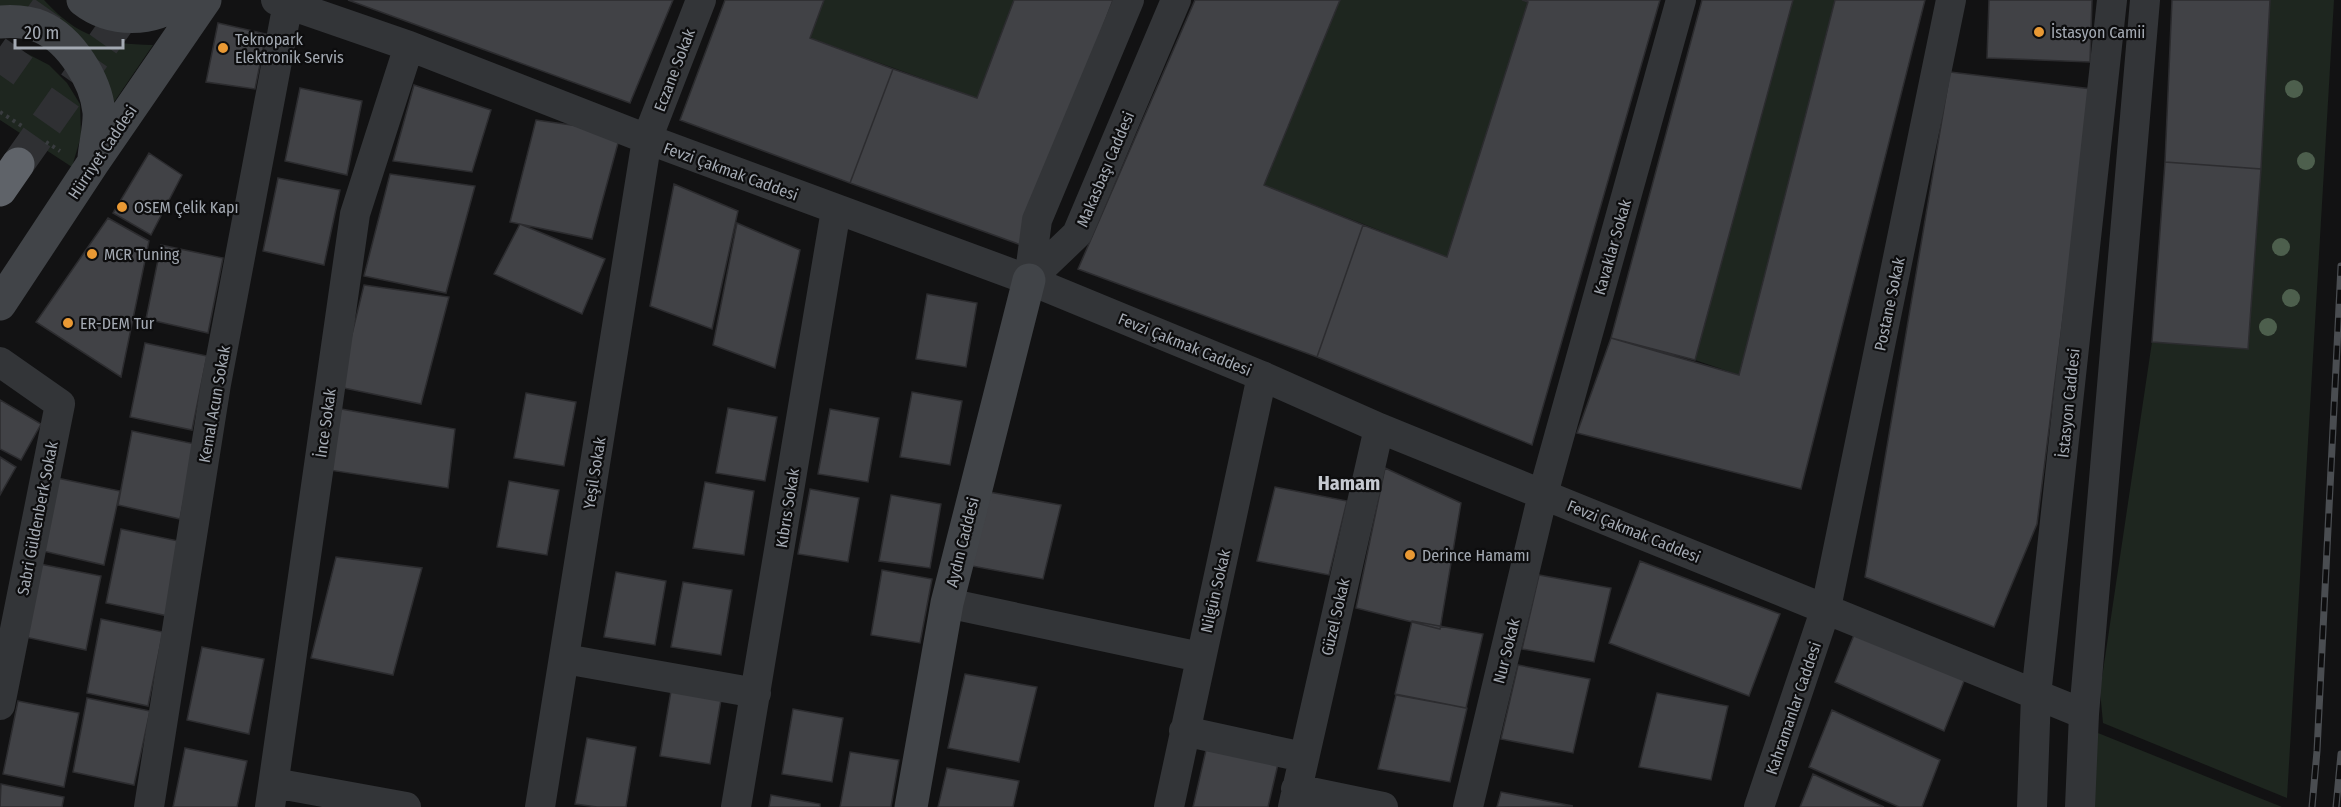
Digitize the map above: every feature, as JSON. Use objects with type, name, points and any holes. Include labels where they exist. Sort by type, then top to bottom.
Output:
[{"type":"main road","points":[[83,0],[91,6],[118,16],[146,16],[173,6],[194,5]]},
{"type":"main road","name":"Hürriyet Caddesi","points":[[0,304],[194,5]]},
{"type":"main road","points":[[0,22],[13,21],[41,27],[60,39],[75,57],[93,87],[99,113],[91,166]]},
{"type":"main road","name":"Aydın Caddesi","points":[[911,807],[946,603],[1029,280]]},
{"type":"street","name":"Eczane Sokak","points":[[647,140],[701,0]]},
{"type":"street","points":[[1029,280],[1037,220],[1129,0]]},
{"type":"street","name":"Makasbaşı Caddesi","points":[[1029,280],[1077,234],[1176,0]]},
{"type":"street","name":"Kavaklar Sokak","points":[[1543,494],[1681,0]]},
{"type":"street","name":"Postane Sokak","points":[[1826,608],[1951,0]]},
{"type":"street","name":"İstasyon Caddesi","points":[[2032,807],[2036,695],[2112,0]]},
{"type":"street","points":[[2080,807],[2084,714],[2145,0]]},
{"type":"street","name":"Fevzi Çakmak Caddesi","points":[[282,2],[409,46],[647,140],[1029,280],[1262,376],[1379,428],[2084,714]]},
{"type":"street","name":"Kemal Acun Sokak","points":[[149,807],[216,384],[282,2]]},
{"type":"street","name":"İnce Sokak","points":[[272,795],[355,214],[409,46]]},
{"type":"street","name":"Yeşil Sokak","points":[[540,807],[647,140]]},
{"type":"street","name":"Kıbrıs Sokak","points":[[736,807],[836,210]]},
{"type":"street","name":"Sabri Güldenberk Sokak","points":[[0,362],[60,404],[0,705]]},
{"type":"street","name":"Nilgün Sokak","points":[[1169,807],[1262,376]]},
{"type":"street","name":"Güzel Sokak","points":[[1294,798],[1379,428]]},
{"type":"street","name":"Nur Sokak","points":[[1468,807],[1543,494]]},
{"type":"street","points":[[946,603],[1200,657]]},
{"type":"street","name":"Kahramanlar Caddesi","points":[[1759,807],[1826,608]]},
{"type":"street","points":[[565,659],[756,693]]},
{"type":"street","points":[[1184,731],[1303,757]]},
{"type":"street","points":[[272,795],[406,807]]},
{"type":"street","points":[[1294,798],[1383,807]]},
{"type":"path","points":[[0,112],[30,132]]},
{"type":"path","points":[[39,138],[91,166]]},
{"type":"shaded area","points":[[0,0],[44,0],[68,22],[93,36],[120,43],[153,45],[114,102],[102,70],[0,15]]},
{"type":"shaded area","points":[[824,0],[1014,0],[977,98],[810,38]]},
{"type":"shaded area","points":[[1340,0],[1522,0],[1528,2],[1447,257],[1264,185]]},
{"type":"shaded area","points":[[1793,0],[1835,0],[1739,375],[1695,360]]},
{"type":"shaded area","points":[[2270,0],[2334,0],[2287,798],[2103,723],[2100,691],[2152,342],[2248,349]]},
{"type":"shaded area","points":[[0,53],[26,53],[49,65],[67,83],[80,104],[81,136],[72,167],[0,120]]},
{"type":"shaded area","points":[[2093,731],[2282,807],[2089,807]]},
{"type":"building","points":[[348,0],[673,0],[630,103]]},
{"type":"building","points":[[725,0],[824,0],[810,38],[893,69],[850,183],[680,120]]},
{"type":"building","points":[[1014,0],[1113,0],[1021,245],[850,183],[893,69],[977,98]]},
{"type":"building","points":[[1195,0],[1340,0],[1264,185],[1363,225],[1317,357],[1078,269]]},
{"type":"building","points":[[1522,0],[1660,0],[1532,445],[1317,357],[1363,225],[1447,257],[1528,2]]},
{"type":"building","points":[[1702,0],[1793,0],[1695,360],[1611,338]]},
{"type":"building","points":[[1835,0],[1925,0],[1801,489],[1577,433],[1611,338],[1739,375]]},
{"type":"building","name":"İstasyon Camii","points":[[1989,0],[2092,0],[2090,62],[1987,58]]},
{"type":"building","points":[[2172,0],[2270,0],[2261,169],[2165,162]]},
{"type":"building","points":[[218,23],[266,34],[255,89],[206,82]]},
{"type":"building","points":[[1950,72],[2092,89],[2037,524],[1994,627],[1865,577]]},
{"type":"building","points":[[414,85],[491,110],[472,172],[393,161]]},
{"type":"building","points":[[300,88],[362,101],[347,175],[285,161]]},
{"type":"building","points":[[536,120],[621,132],[592,239],[510,222]]},
{"type":"building","points":[[149,153],[182,175],[151,235],[113,213]]},
{"type":"building","points":[[2165,162],[2261,169],[2248,349],[2152,342]]},
{"type":"building","points":[[390,174],[475,186],[446,293],[364,276]]},
{"type":"building","points":[[278,178],[340,190],[324,265],[263,251]]},
{"type":"building","points":[[674,184],[738,211],[712,329],[650,306]]},
{"type":"building","points":[[108,218],[149,241],[121,377],[36,322]]},
{"type":"building","points":[[737,223],[800,250],[775,368],[713,345]]},
{"type":"building","points":[[520,224],[605,259],[582,314],[494,274]]},
{"type":"building","points":[[161,245],[223,258],[208,333],[146,319]]},
{"type":"building","points":[[364,285],[449,297],[421,404],[339,387]]},
{"type":"building","points":[[927,294],[977,303],[966,367],[916,359]]},
{"type":"building","points":[[145,343],[207,356],[192,430],[130,417]]},
{"type":"building","points":[[912,392],[962,401],[950,465],[900,457]]},
{"type":"building","points":[[526,393],[576,402],[564,466],[514,458]]},
{"type":"building","points":[[0,400],[41,424],[21,460],[0,449]]},
{"type":"building","points":[[728,408],[777,417],[765,481],[716,473]]},
{"type":"building","points":[[341,409],[455,429],[448,488],[329,470]]},
{"type":"building","points":[[830,409],[879,418],[868,482],[818,474]]},
{"type":"building","points":[[132,431],[195,444],[180,519],[118,505]]},
{"type":"building","points":[[0,457],[16,467],[0,495]]},
{"type":"building","name":"Derince Hamamı","points":[[1385,468],[1461,503],[1440,629],[1356,608]]},
{"type":"building","points":[[57,478],[120,491],[104,565],[43,551]]},
{"type":"building","points":[[509,481],[559,490],[547,555],[497,547]]},
{"type":"building","points":[[705,482],[754,491],[744,555],[693,548]]},
{"type":"building","points":[[1275,487],[1347,501],[1329,575],[1257,561]]},
{"type":"building","points":[[810,489],[859,498],[848,562],[798,554]]},
{"type":"building","points":[[989,492],[1061,505],[1043,579],[972,566]]},
{"type":"building","points":[[891,495],[941,504],[930,568],[879,561]]},
{"type":"building","points":[[121,529],[183,542],[168,616],[106,603]]},
{"type":"building","points":[[336,557],[422,568],[393,675],[311,658]]},
{"type":"building","points":[[1640,561],[1780,614],[1749,696],[1609,643]]},
{"type":"building","points":[[40,564],[101,576],[86,650],[25,637]]},
{"type":"building","points":[[882,570],[932,579],[920,643],[871,635]]},
{"type":"building","points":[[616,572],[666,581],[655,645],[604,637]]},
{"type":"building","points":[[1539,575],[1611,588],[1594,662],[1522,649]]},
{"type":"building","points":[[683,582],[732,590],[721,655],[671,647]]},
{"type":"building","points":[[101,619],[163,632],[148,706],[87,693]]},
{"type":"building","points":[[1412,621],[1483,634],[1466,708],[1395,694]]},
{"type":"building","points":[[1858,625],[1966,676],[1944,731],[1835,682]]},
{"type":"building","points":[[202,647],[264,659],[249,734],[187,720]]},
{"type":"building","points":[[1518,665],[1590,679],[1573,753],[1501,739]]},
{"type":"building","points":[[965,674],[1037,687],[1019,762],[948,748]]},
{"type":"building","points":[[671,691],[721,700],[710,764],[660,756]]},
{"type":"building","points":[[1657,693],[1728,706],[1711,780],[1639,767]]},
{"type":"building","points":[[1396,695],[1467,708],[1450,782],[1378,769]]},
{"type":"building","points":[[87,698],[150,711],[134,785],[73,772]]},
{"type":"building","points":[[18,701],[79,713],[64,787],[3,774]]},
{"type":"building","points":[[793,709],[843,718],[832,782],[782,774]]},
{"type":"building","points":[[1832,710],[1940,760],[1922,807],[1899,807],[1809,767]]},
{"type":"building","points":[[587,738],[636,747],[626,807],[575,804]]},
{"type":"building","points":[[185,748],[247,761],[237,807],[173,807]]},
{"type":"building","points":[[1206,750],[1278,764],[1268,807],[1193,807]]},
{"type":"building","points":[[850,752],[899,760],[891,807],[840,807]]},
{"type":"building","points":[[947,768],[1019,781],[1013,807],[938,807]]},
{"type":"building","points":[[1813,774],[1884,807],[1800,807]]},
{"type":"building","points":[[1,784],[64,797],[62,807],[0,807]]},
{"type":"building","points":[[1501,792],[1573,806],[1497,807]]},
{"type":"building","points":[[771,795],[820,804],[820,807],[769,807]]},
{"type":"tunnel","points":[[0,75],[53,0]]},
{"type":"tunnel","points":[[18,164],[134,0]]},
{"type":"railway","points":[[2312,807],[2317,751],[2341,266]]},
{"type":"railway","points":[[2336,807],[2341,754]]},
{"type":"place","name":"İstasyon Camii","points":[[2039,32]]},
{"type":"place","name":"Teknopark Elektronik Servis","points":[[223,48]]},
{"type":"place","name":"OSEM Çelik Kapı","points":[[122,207]]},
{"type":"place","name":"MCR Tuning","points":[[92,254]]},
{"type":"place","name":"ER-DEM Tur","points":[[68,323]]},
{"type":"place","name":"Derince Hamamı","points":[[1410,555]]},
{"type":"district","name":"Hamam","points":[[1349,483]]}]
